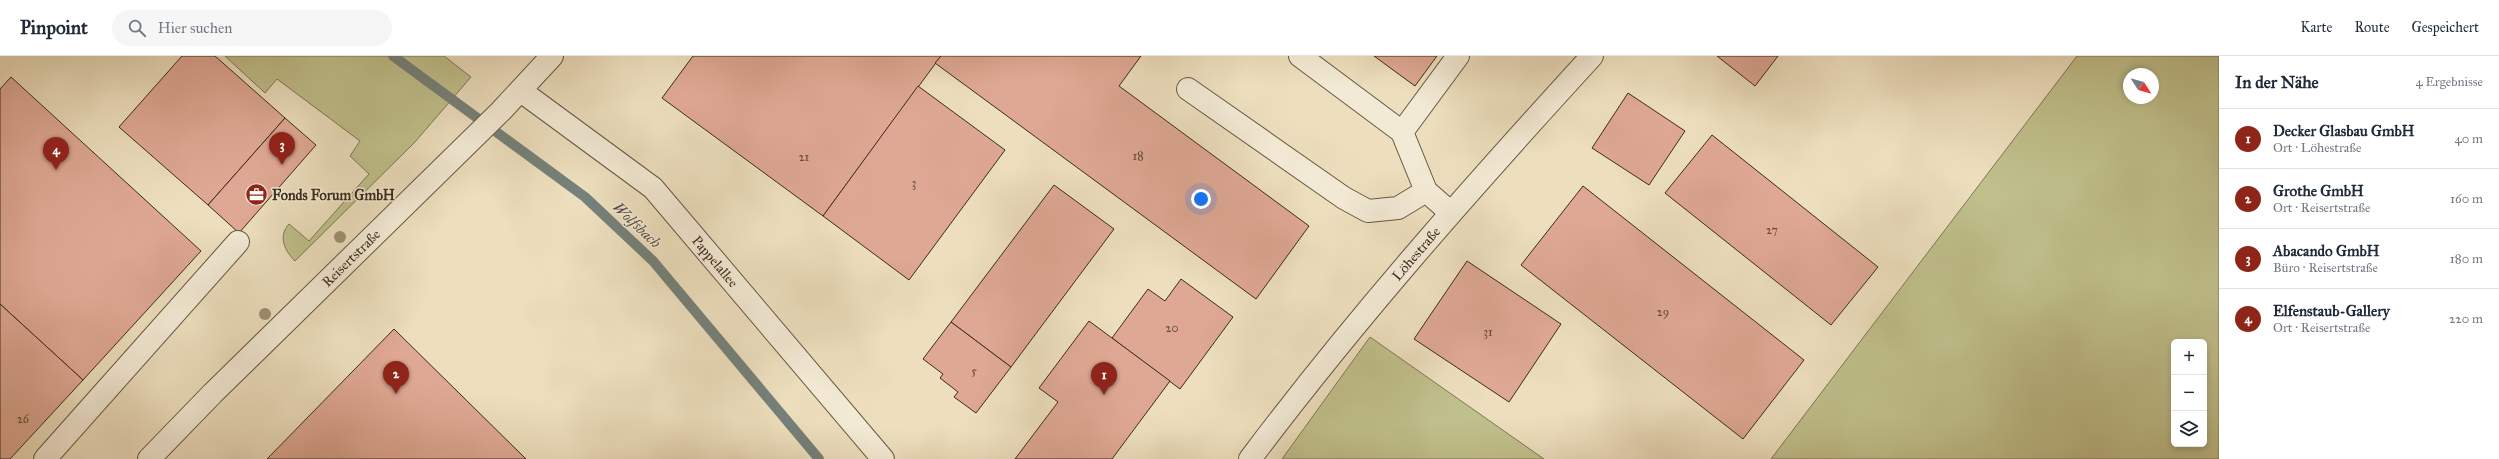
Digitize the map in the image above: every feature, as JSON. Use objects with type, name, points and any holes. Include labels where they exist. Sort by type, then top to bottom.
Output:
[{"type":"street","name":"Reisertstraße","points":[[148,459],[213,393],[473,139],[521,91],[552,56]]},
{"type":"street","points":[[1300,56],[1402,132],[1426,191],[1450,212]]},
{"type":"street","points":[[1402,132],[1458,56]]},
{"type":"street","name":"Löhestraße","points":[[1250,459],[1290,406],[1450,212],[1592,56]]},
{"type":"street","points":[[1188,89],[1344,198],[1368,211],[1398,208],[1426,191]]},
{"type":"street","name":"Pappelallee","points":[[521,91],[653,188],[883,459]]},
{"type":"street","points":[[45,459],[238,242]]},
{"type":"green space","points":[[225,56],[444,56],[471,77],[415,142],[295,261],[285,248],[283,238],[289,224],[309,241],[369,174],[350,156],[360,141],[277,79],[265,93]]},
{"type":"green space","points":[[2077,56],[2219,56],[2219,459],[1771,459]]},
{"type":"green space","points":[[1370,337],[1544,459],[1282,459]]},
{"type":"building","points":[[182,56],[215,56],[285,118],[208,205],[119,127]]},
{"type":"building","points":[[693,56],[941,56],[823,216],[662,98]]},
{"type":"building","points":[[941,56],[1141,56],[1119,86],[1309,226],[1256,299],[935,63]]},
{"type":"building","points":[[1374,56],[1437,56],[1415,86]]},
{"type":"building","points":[[1717,56],[1778,56],[1755,86]]},
{"type":"building","points":[[11,77],[201,251],[83,380],[0,304],[0,89]]},
{"type":"building","points":[[918,86],[1005,150],[909,280],[823,216]]},
{"type":"building","points":[[1628,93],[1685,131],[1649,185],[1592,148]]},
{"type":"building","points":[[285,118],[316,145],[239,233],[208,205]]},
{"type":"building","points":[[1712,135],[1878,267],[1831,325],[1665,193]]},
{"type":"building","points":[[1054,185],[1114,229],[1011,367],[951,322]]},
{"type":"building","points":[[1583,186],[1804,360],[1743,439],[1521,265]]},
{"type":"building","points":[[1467,261],[1561,324],[1509,402],[1414,339]]},
{"type":"building","points":[[1181,279],[1233,317],[1180,389],[1112,338],[1148,289],[1165,301]]},
{"type":"building","points":[[0,304],[83,380],[10,459],[0,459]]},
{"type":"building","points":[[1089,321],[1170,381],[1112,459],[1015,459],[1058,402],[1039,388]]},
{"type":"building","points":[[951,322],[1011,367],[976,413],[954,397],[958,392],[940,378],[943,374],[923,359]]},
{"type":"building","points":[[394,329],[526,459],[267,459]]},
{"type":"waterway","name":"Wolfsbach","points":[[393,56],[585,197],[653,261],[819,459]]},
{"type":"place","name":"Abacando GmbH","points":[[282,165]]},
{"type":"place","name":"Elfenstaub-Gallery","points":[[56,170]]},
{"type":"place","name":"Fonds Forum GmbH","points":[[257,195]]},
{"type":"place","name":"Grothe GmbH","points":[[396,394]]},
{"type":"place","name":"Decker Glasbau GmbH","points":[[1104,395]]}]
